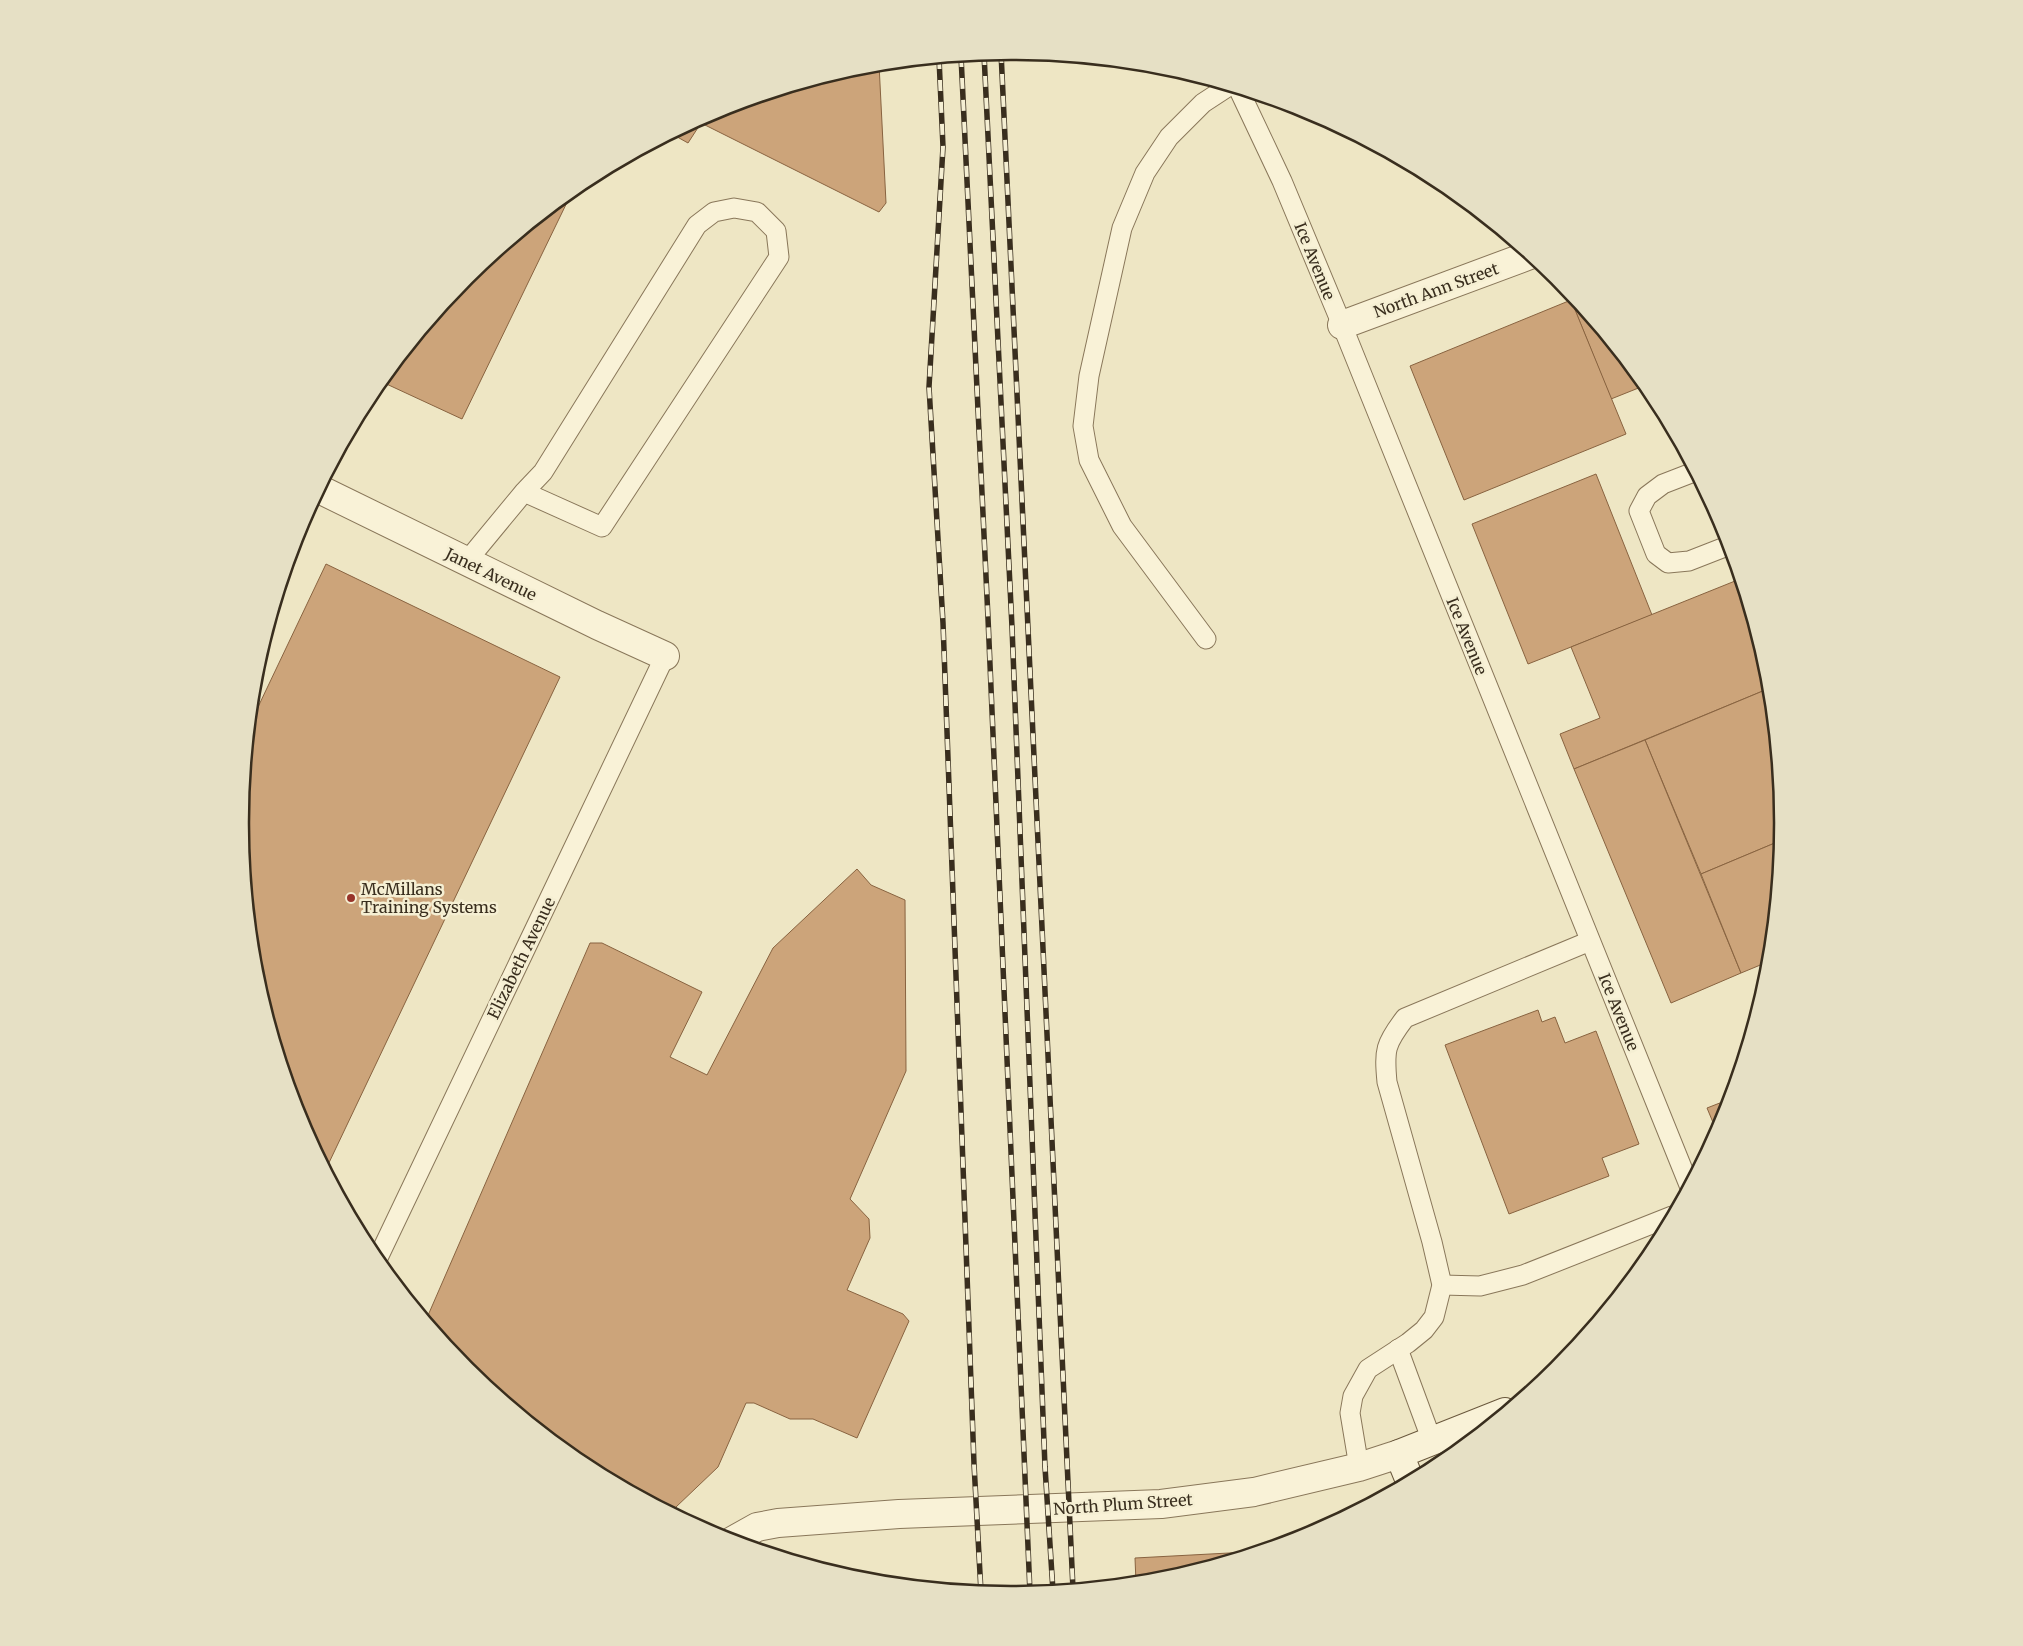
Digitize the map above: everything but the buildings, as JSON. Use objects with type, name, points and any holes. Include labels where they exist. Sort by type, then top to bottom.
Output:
[{"type":"street","name":"North Ann Street","points":[[1342,325],[1524,257]]},
{"type":"street","name":"Janet Avenue","points":[[324,492],[588,621],[665,656]]},
{"type":"street","name":"North Plum Street","points":[[741,1536],[757,1527],[778,1523],[899,1514],[1161,1504],[1254,1492],[1359,1467],[1399,1454],[1487,1419]]},
{"type":"street","points":[[1399,1454],[1407,1475]]},
{"type":"lane","points":[[1206,639],[1122,526],[1089,460],[1083,426],[1089,376],[1122,228],[1145,173],[1169,137],[1203,103],[1223,90]]},
{"type":"lane","name":"Ice Avenue","points":[[1243,96],[1282,181],[1342,325],[1686,1178]]},
{"type":"lane","points":[[467,562],[524,492],[543,472],[697,225],[714,212],[734,208],[757,212],[776,231],[779,257],[602,527],[524,492]]},
{"type":"lane","points":[[1689,474],[1663,484],[1647,496],[1640,511],[1656,554],[1668,563],[1689,561],[1722,548]]},
{"type":"lane","name":"Elizabeth Avenue","points":[[381,1252],[665,656]]},
{"type":"lane","points":[[1359,1467],[1350,1413],[1353,1396],[1368,1369],[1424,1330],[1434,1317],[1442,1285],[1432,1242],[1387,1082],[1385,1057],[1389,1040],[1405,1018],[1590,941]]},
{"type":"lane","points":[[1442,1285],[1480,1286],[1523,1274],[1663,1220]]},
{"type":"lane","points":[[1398,1349],[1432,1441]]},
{"type":"railway","points":[[1001,60],[1073,1583]]},
{"type":"railway","points":[[984,61],[1012,627],[1045,1467],[1053,1584]]},
{"type":"railway","points":[[961,62],[988,618],[1030,1585]]},
{"type":"railway","points":[[939,64],[943,147],[929,387],[943,623],[974,1464],[981,1585]]},
{"type":"place","name":"McMillans Training Systems","points":[[351,898]]}]
